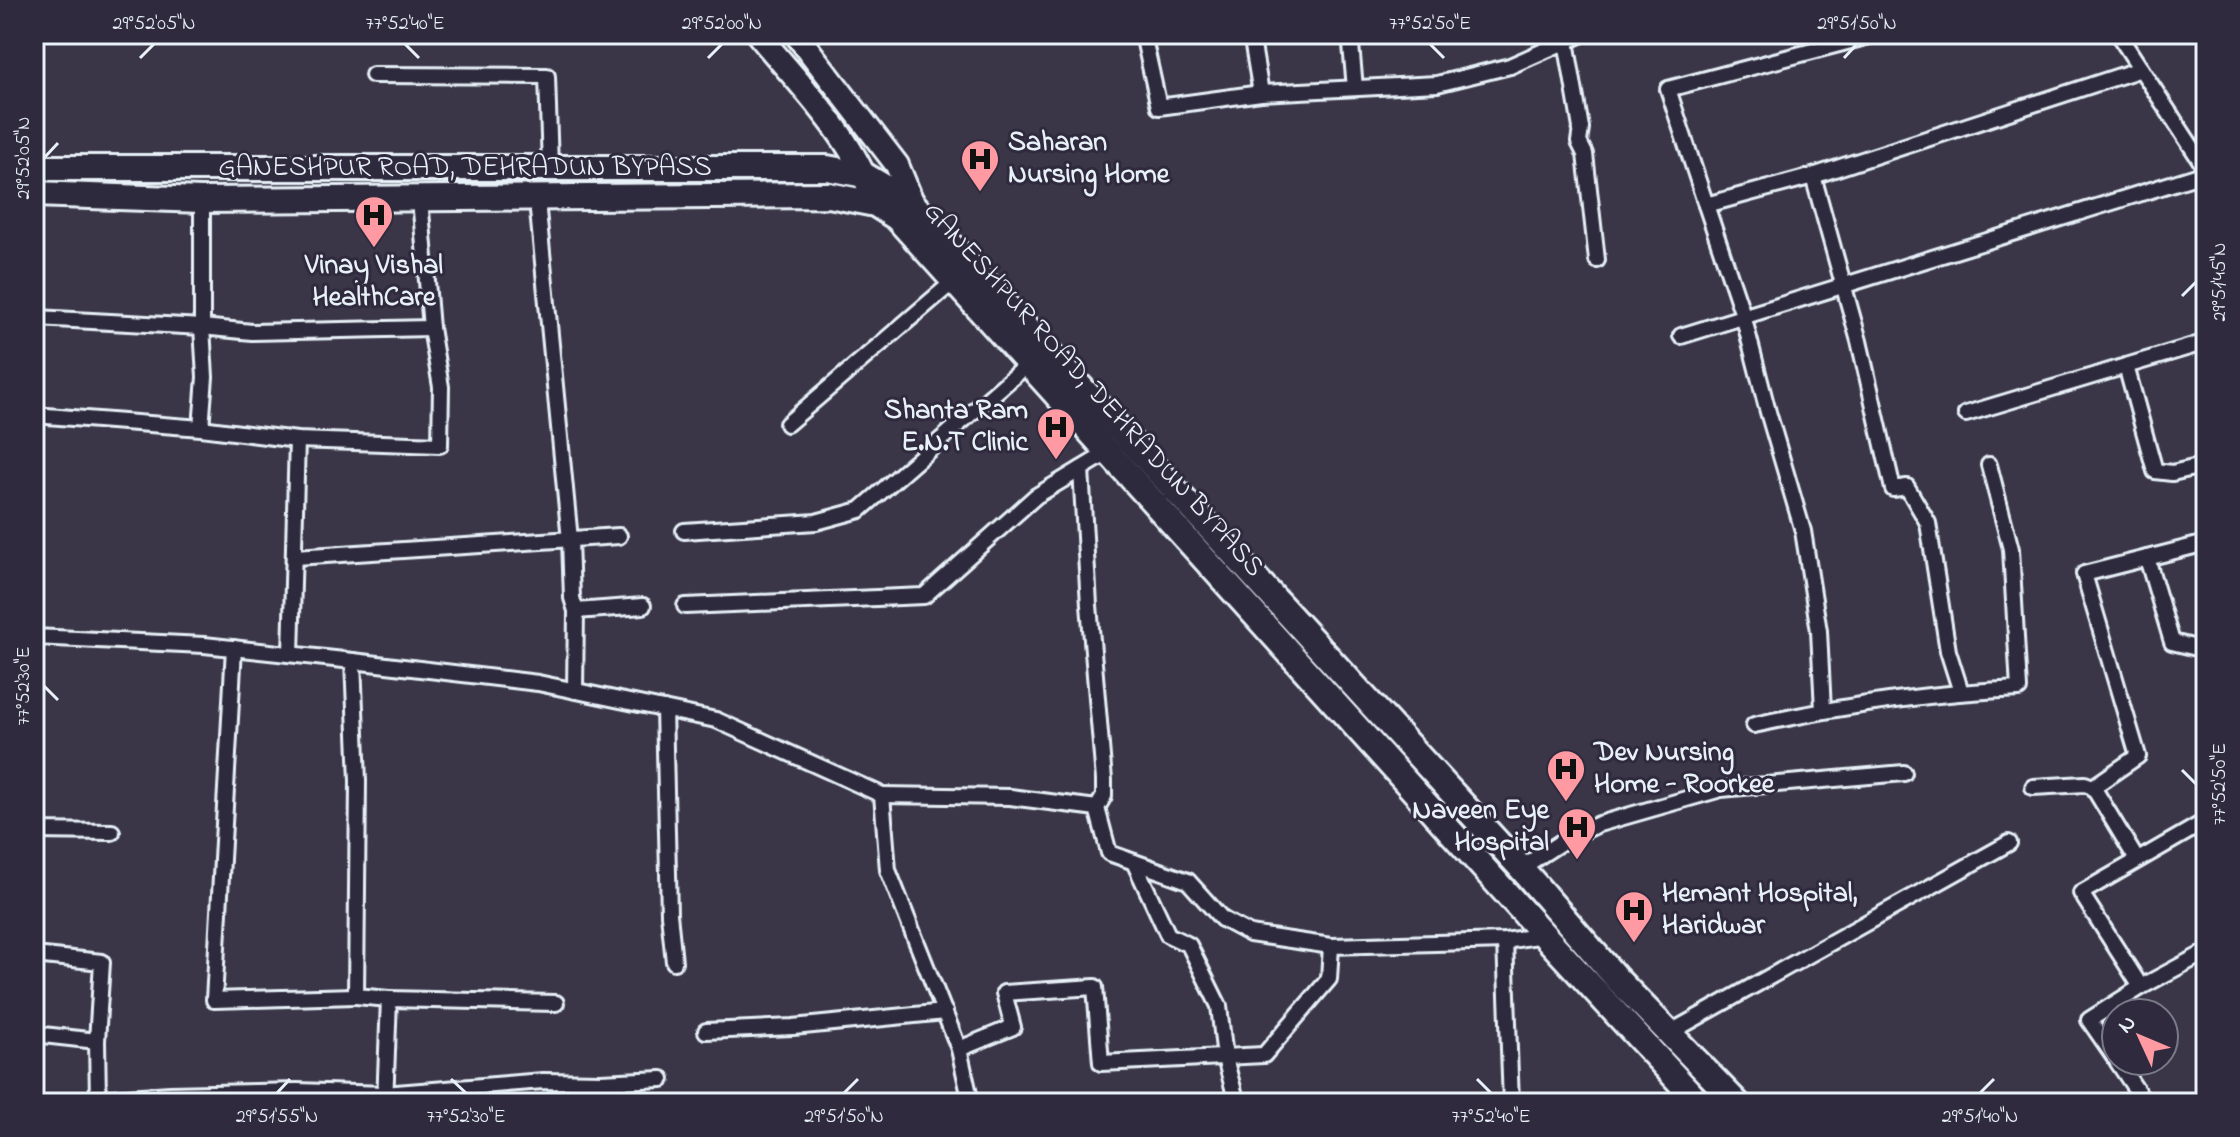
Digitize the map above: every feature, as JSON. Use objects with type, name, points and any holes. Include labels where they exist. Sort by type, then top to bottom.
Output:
[{"type":"main road","points":[[34,168],[827,168],[864,175],[913,204],[1521,868],[1617,979],[1737,1103]]},
{"type":"main road","name":"GANESHPUR ROAD, DEHRADUN BYPASS","points":[[34,194],[202,200],[829,195],[875,204],[897,218],[1695,1102]]},
{"type":"street","points":[[758,34],[839,133],[864,175],[875,204]]},
{"type":"street","points":[[796,34],[897,165],[913,204]]},
{"type":"street","points":[[1143,34],[1159,107],[1261,93],[1437,84],[1510,66],[1582,34]]},
{"type":"street","points":[[1251,34],[1261,93]]},
{"type":"street","points":[[1350,34],[1355,88]]},
{"type":"street","points":[[1823,710],[1819,631],[1803,531],[1743,315],[1668,89],[1877,34]]},
{"type":"street","points":[[1681,336],[2206,171],[2118,34]]},
{"type":"street","points":[[1566,41],[1581,128],[1579,142],[1585,154],[1597,260]]},
{"type":"street","points":[[1706,205],[1813,176],[2141,69]]},
{"type":"street","points":[[373,75],[547,76],[550,167]]},
{"type":"street","points":[[1813,176],[1859,341],[1893,489],[1907,487],[1928,523],[1948,651],[1961,692]]},
{"type":"street","points":[[540,197],[538,211],[570,540],[572,598],[576,611],[575,691]]},
{"type":"street","points":[[34,415],[201,428],[297,440],[440,445],[441,387],[431,328],[420,199]]},
{"type":"street","points":[[201,428],[205,377],[202,200]]},
{"type":"street","points":[[787,424],[954,281]]},
{"type":"street","points":[[37,318],[252,332],[431,328]]},
{"type":"street","points":[[1966,414],[2206,342]]},
{"type":"street","points":[[684,531],[816,522],[860,510],[1029,363]]},
{"type":"street","points":[[2126,366],[2155,471],[2172,473],[2206,465]]},
{"type":"street","points":[[291,654],[297,440]]},
{"type":"street","points":[[685,606],[924,596],[1036,496],[1109,452]]},
{"type":"street","points":[[1754,725],[1823,710],[1961,692],[2019,689],[2011,549],[1989,465]]},
{"type":"street","points":[[1081,469],[1104,780],[1104,796],[1097,808],[1109,853],[1188,881],[1222,919],[1250,934],[1331,946],[1505,941],[1544,935]]},
{"type":"street","points":[[295,557],[619,536]]},
{"type":"street","points":[[2093,787],[2138,756],[2084,574],[2206,543]]},
{"type":"street","points":[[2147,558],[2172,642],[2205,650],[2206,653]]},
{"type":"street","points":[[576,611],[643,606]]},
{"type":"street","points":[[34,637],[234,648],[538,683],[716,720],[882,795],[1010,797],[1097,808]]},
{"type":"street","points":[[234,648],[214,1000],[356,996],[556,1003]]},
{"type":"street","points":[[353,661],[358,781],[356,996]]},
{"type":"street","points":[[664,709],[669,914],[674,962]]},
{"type":"street","points":[[1521,868],[1566,839],[1599,824],[1721,789],[1904,773]]},
{"type":"street","points":[[2033,787],[2085,784],[2093,787],[2137,860]]},
{"type":"street","points":[[882,795],[888,870],[959,1049],[971,1103]]},
{"type":"street","points":[[2141,987],[2081,893],[2206,821]]},
{"type":"street","points":[[34,831],[112,832]]},
{"type":"street","points":[[1669,1033],[2009,843]]},
{"type":"street","points":[[1134,862],[1168,935],[1189,945],[1219,1006],[1225,1058],[1237,1103]]},
{"type":"street","points":[[1505,941],[1511,1103]]},
{"type":"street","points":[[959,1049],[1013,1027],[1004,993],[1095,987],[1101,1063],[1264,1055],[1329,979],[1331,946]]},
{"type":"street","points":[[2125,997],[2206,952]]},
{"type":"street","points":[[34,955],[102,962],[97,1041],[98,1099],[297,1091],[384,1099],[543,1081],[662,1079]]},
{"type":"street","points":[[384,1099],[389,999]]},
{"type":"street","points":[[706,1031],[793,1027],[945,1012]]},
{"type":"street","points":[[2100,1013],[2089,1020],[2100,1036]]},
{"type":"street","points":[[34,1034],[97,1041]]},
{"type":"street","points":[[2128,1077],[2145,1103]]},
{"type":"place","name":"Saharan Nursing Home","points":[[980,193]]},
{"type":"place","name":"Vinay Vishal HealthCare","points":[[374,249]]},
{"type":"place","name":"Shanta Ram E.N.T Clinic","points":[[1056,461]]},
{"type":"place","name":"Dev Nursing Home - Roorkee","points":[[1566,803]]},
{"type":"place","name":"Naveen Eye Hospital","points":[[1577,861]]},
{"type":"place","name":"Hemant Hospital, Haridwar","points":[[1634,944]]}]
